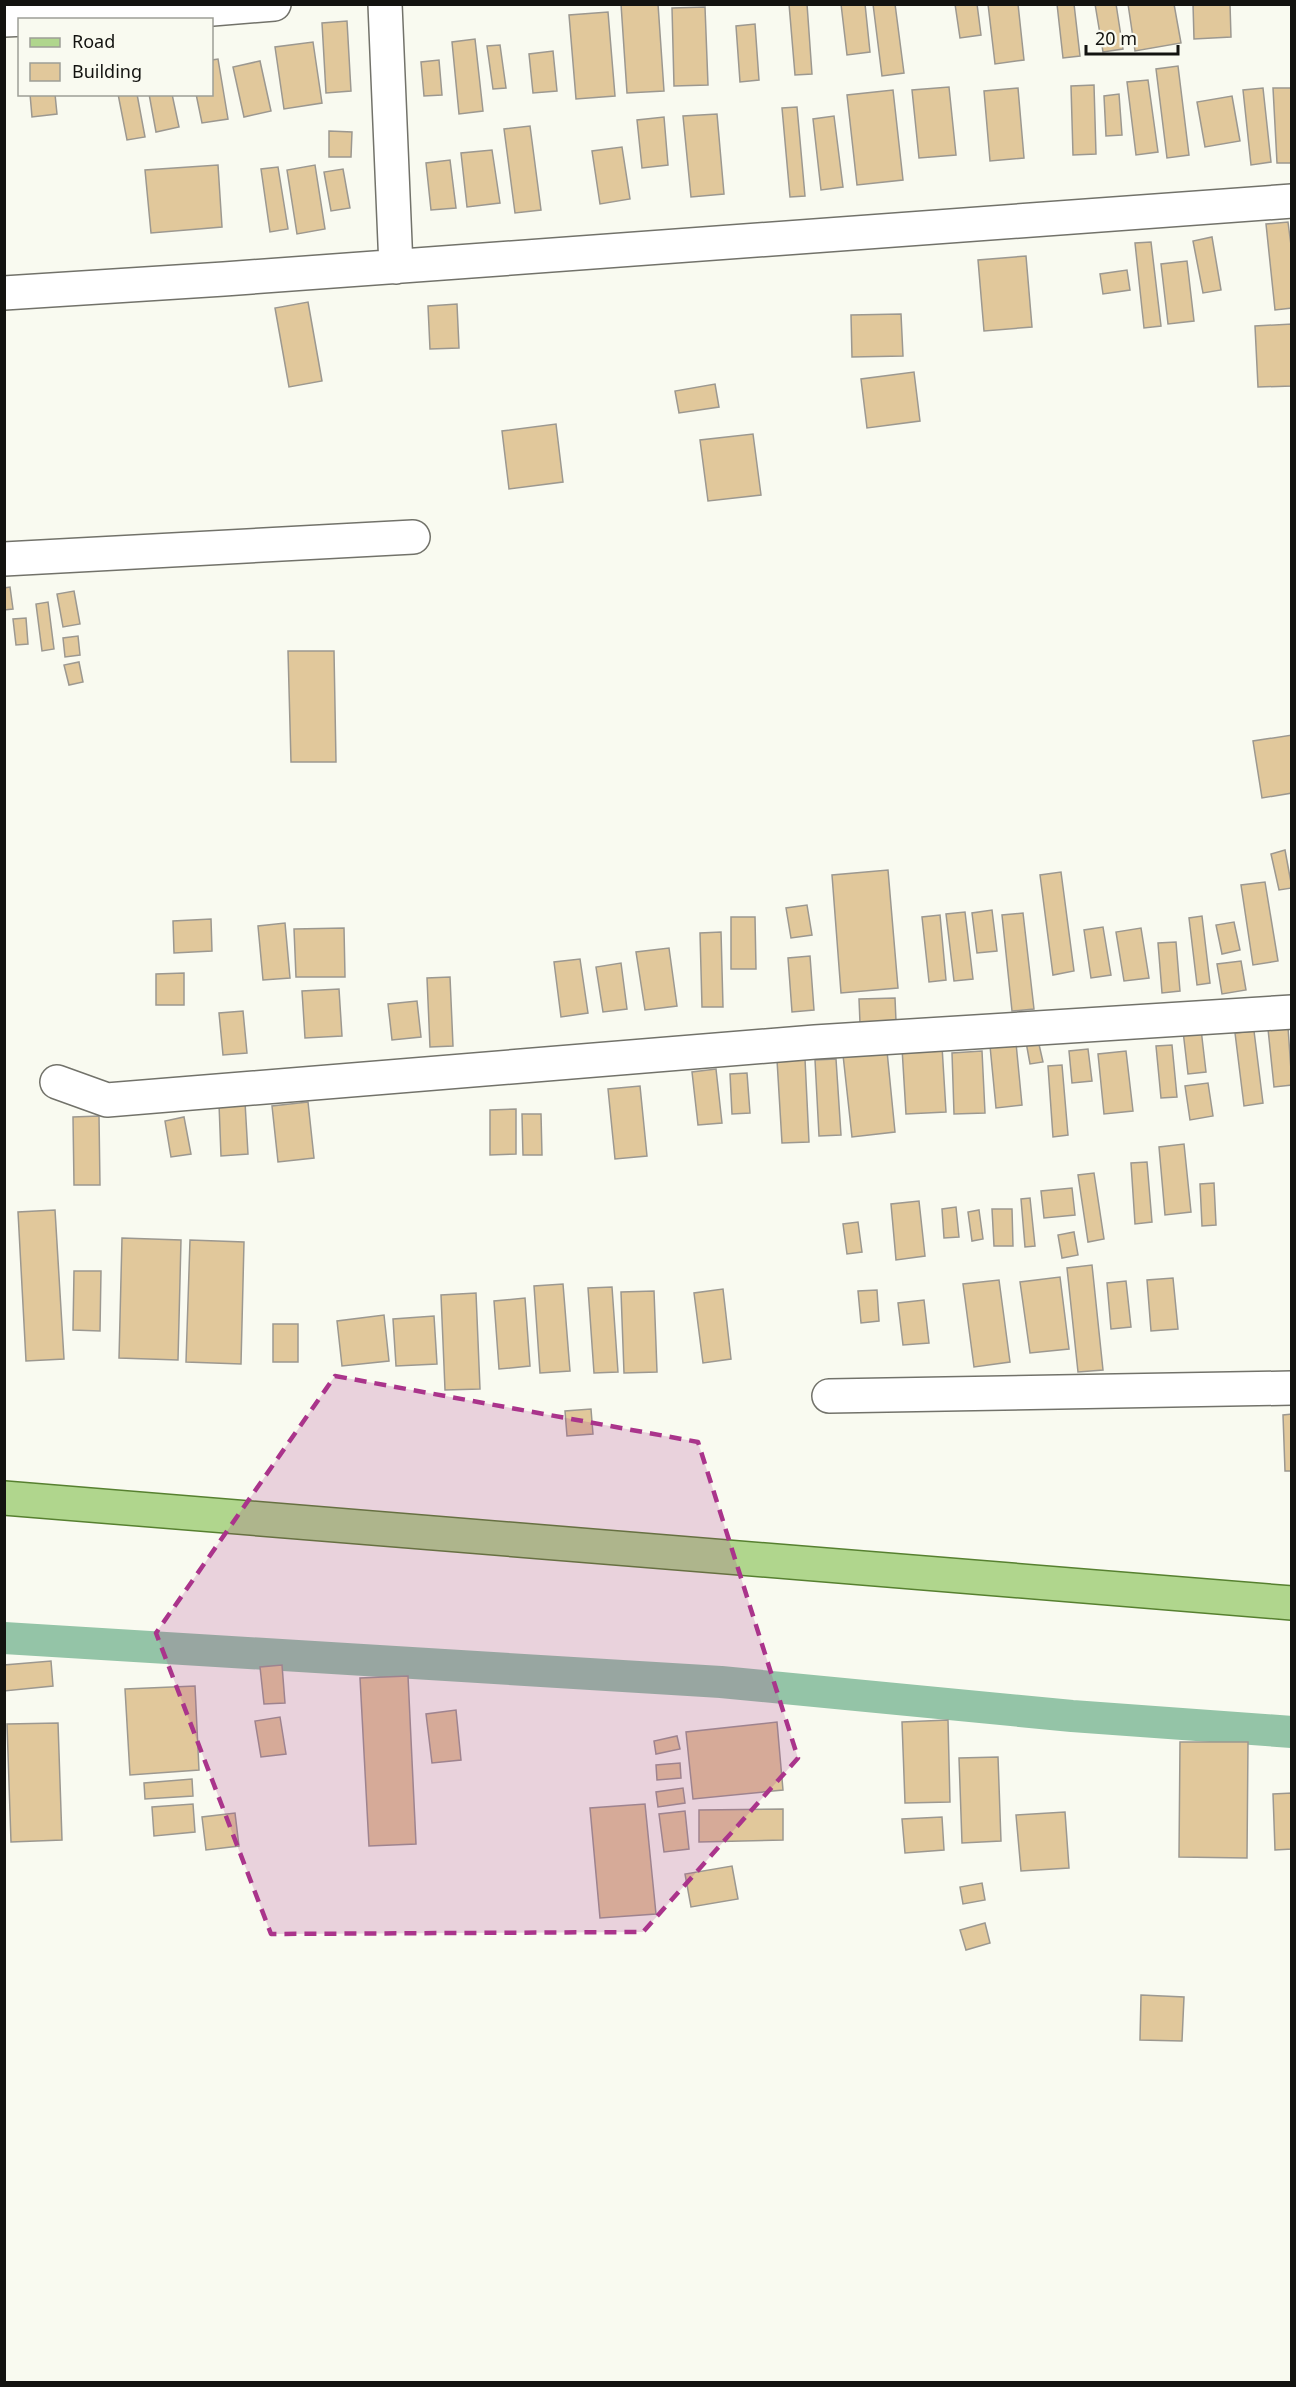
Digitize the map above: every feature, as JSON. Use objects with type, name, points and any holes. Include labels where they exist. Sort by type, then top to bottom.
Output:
[{"type":"main road","points":[[4,1498],[1292,1603]]},
{"type":"street","points":[[57,18],[164,14],[274,4]]},
{"type":"street","points":[[385,4],[396,267]]},
{"type":"street","points":[[4,292],[396,267],[1292,201]]},
{"type":"street","points":[[4,559],[413,537]]},
{"type":"street","points":[[57,1082],[107,1100],[814,1042],[1292,1012]]},
{"type":"street","points":[[829,1396],[1292,1388]]},
{"type":"highlighted area","points":[[335,1376],[698,1442],[798,1758],[643,1932],[271,1934],[156,1633]]},
{"type":"building","points":[[621,4],[658,4],[664,91],[627,93]]},
{"type":"building","points":[[789,4],[807,4],[812,74],[795,75]]},
{"type":"building","points":[[841,4],[865,4],[870,52],[847,55]]},
{"type":"building","points":[[873,4],[895,4],[904,73],[882,76]]},
{"type":"building","points":[[955,4],[977,4],[981,35],[960,38]]},
{"type":"building","points":[[988,4],[1018,4],[1024,60],[995,64]]},
{"type":"building","points":[[1057,4],[1074,4],[1080,56],[1063,58]]},
{"type":"building","points":[[1095,4],[1116,4],[1123,49],[1103,52]]},
{"type":"building","points":[[1128,4],[1174,4],[1181,43],[1135,51]]},
{"type":"building","points":[[1193,4],[1230,4],[1231,37],[1194,39]]},
{"type":"building","points":[[705,7],[708,85],[674,86],[672,8]]},
{"type":"building","points":[[608,12],[615,96],[576,99],[569,15]]},
{"type":"building","points":[[347,21],[351,91],[326,93],[322,23]]},
{"type":"building","points":[[755,24],[759,80],[740,82],[736,26]]},
{"type":"building","points":[[475,39],[483,111],[459,114],[452,42]]},
{"type":"building","points":[[313,42],[322,103],[284,109],[275,47]]},
{"type":"building","points":[[500,45],[506,88],[493,89],[487,46]]},
{"type":"building","points":[[553,51],[557,91],[533,93],[529,54]]},
{"type":"building","points":[[218,59],[228,119],[202,123],[196,96],[213,96],[213,60]]},
{"type":"building","points":[[439,60],[442,95],[424,96],[421,62]]},
{"type":"building","points":[[260,61],[271,111],[244,117],[233,67]]},
{"type":"building","points":[[1178,66],[1189,155],[1167,158],[1156,69]]},
{"type":"building","points":[[1148,80],[1158,152],[1136,155],[1127,82]]},
{"type":"building","points":[[1094,85],[1096,154],[1073,155],[1071,86]]},
{"type":"building","points":[[949,87],[956,155],[919,158],[912,90]]},
{"type":"building","points":[[1018,88],[1024,158],[990,161],[984,91]]},
{"type":"building","points":[[1263,88],[1271,162],[1251,165],[1243,90]]},
{"type":"building","points":[[1273,88],[1292,88],[1292,163],[1277,163]]},
{"type":"building","points":[[893,90],[903,180],[857,185],[847,95]]},
{"type":"building","points":[[1119,94],[1122,135],[1106,136],[1104,96]]},
{"type":"building","points":[[30,96],[55,96],[57,114],[32,117]]},
{"type":"building","points":[[118,96],[137,96],[145,137],[127,140]]},
{"type":"building","points":[[149,96],[172,96],[179,127],[156,132]]},
{"type":"building","points":[[1232,96],[1240,141],[1205,147],[1197,102]]},
{"type":"building","points":[[797,107],[805,196],[790,197],[782,108]]},
{"type":"building","points":[[717,114],[724,194],[691,197],[683,116]]},
{"type":"building","points":[[834,116],[843,187],[821,190],[813,119]]},
{"type":"building","points":[[664,117],[668,165],[642,168],[637,120]]},
{"type":"building","points":[[530,126],[541,210],[515,213],[504,129]]},
{"type":"building","points":[[329,131],[352,132],[351,157],[329,157]]},
{"type":"building","points":[[622,147],[630,199],[600,204],[592,151]]},
{"type":"building","points":[[492,150],[500,203],[467,207],[461,153]]},
{"type":"building","points":[[450,160],[456,208],[431,210],[426,163]]},
{"type":"building","points":[[218,165],[222,227],[151,233],[145,170]]},
{"type":"building","points":[[315,165],[325,229],[297,234],[287,170]]},
{"type":"building","points":[[278,167],[288,229],[270,232],[261,169]]},
{"type":"building","points":[[343,169],[350,208],[331,211],[324,172]]},
{"type":"building","points":[[1288,222],[1292,253],[1292,308],[1275,310],[1266,224]]},
{"type":"building","points":[[1212,237],[1221,290],[1203,293],[1193,241]]},
{"type":"building","points":[[1151,242],[1161,326],[1144,328],[1135,243]]},
{"type":"building","points":[[1026,256],[1032,327],[984,331],[978,260]]},
{"type":"building","points":[[1187,261],[1194,321],[1168,324],[1161,264]]},
{"type":"building","points":[[1127,270],[1130,290],[1103,294],[1100,274]]},
{"type":"building","points":[[308,302],[322,381],[289,387],[275,308]]},
{"type":"building","points":[[457,304],[459,348],[430,349],[428,306]]},
{"type":"building","points":[[901,314],[903,356],[852,357],[851,315]]},
{"type":"building","points":[[1292,324],[1292,386],[1258,387],[1255,326]]},
{"type":"building","points":[[914,372],[920,421],[867,428],[861,379]]},
{"type":"building","points":[[715,384],[719,407],[679,413],[675,391]]},
{"type":"building","points":[[556,424],[563,482],[509,489],[502,431]]},
{"type":"building","points":[[753,434],[761,495],[708,501],[700,440]]},
{"type":"building","points":[[10,587],[13,609],[4,610],[4,588]]},
{"type":"building","points":[[74,591],[80,624],[63,627],[57,594]]},
{"type":"building","points":[[48,602],[54,649],[42,651],[36,604]]},
{"type":"building","points":[[26,618],[28,644],[16,645],[13,619]]},
{"type":"building","points":[[78,636],[80,655],[65,657],[63,638]]},
{"type":"building","points":[[288,651],[334,651],[336,762],[291,762]]},
{"type":"building","points":[[79,662],[83,682],[69,685],[64,665]]},
{"type":"building","points":[[1292,735],[1292,793],[1262,798],[1253,741]]},
{"type":"building","points":[[1285,850],[1292,888],[1279,890],[1271,854]]},
{"type":"building","points":[[888,870],[898,988],[841,993],[832,875]]},
{"type":"building","points":[[1061,872],[1074,971],[1053,975],[1040,875]]},
{"type":"building","points":[[1265,882],[1278,961],[1253,965],[1241,885]]},
{"type":"building","points":[[807,905],[812,935],[791,938],[786,908]]},
{"type":"building","points":[[992,910],[997,951],[977,953],[972,913]]},
{"type":"building","points":[[965,912],[973,979],[954,981],[946,914]]},
{"type":"building","points":[[1023,913],[1034,1009],[1012,1011],[1002,915]]},
{"type":"building","points":[[940,915],[946,980],[929,982],[922,917]]},
{"type":"building","points":[[1202,916],[1210,983],[1197,985],[1189,918]]},
{"type":"building","points":[[731,917],[755,917],[756,969],[731,969]]},
{"type":"building","points":[[211,919],[212,951],[174,953],[173,921]]},
{"type":"building","points":[[1234,922],[1240,950],[1222,954],[1216,925]]},
{"type":"building","points":[[285,923],[290,978],[263,980],[258,926]]},
{"type":"building","points":[[1103,927],[1111,975],[1091,978],[1084,930]]},
{"type":"building","points":[[344,928],[345,977],[296,977],[294,929]]},
{"type":"building","points":[[1141,928],[1149,978],[1124,981],[1116,932]]},
{"type":"building","points":[[721,932],[723,1007],[702,1007],[700,933]]},
{"type":"building","points":[[1176,942],[1180,991],[1162,993],[1158,943]]},
{"type":"building","points":[[669,948],[677,1006],[645,1010],[636,952]]},
{"type":"building","points":[[810,956],[814,1010],[792,1012],[788,958]]},
{"type":"building","points":[[580,959],[588,1013],[561,1017],[554,962]]},
{"type":"building","points":[[1241,961],[1246,990],[1222,994],[1217,964]]},
{"type":"building","points":[[621,963],[627,1009],[603,1012],[596,967]]},
{"type":"building","points":[[184,973],[184,1005],[156,1005],[156,974]]},
{"type":"building","points":[[450,977],[453,1046],[430,1047],[427,978]]},
{"type":"building","points":[[339,989],[342,1036],[305,1038],[302,991]]},
{"type":"building","points":[[895,998],[896,1021],[860,1023],[859,999]]},
{"type":"building","points":[[417,1001],[421,1037],[392,1040],[388,1004]]},
{"type":"building","points":[[243,1011],[247,1053],[223,1055],[219,1013]]},
{"type":"building","points":[[1288,1027],[1292,1085],[1274,1087],[1268,1029]]},
{"type":"building","points":[[1201,1029],[1206,1072],[1188,1074],[1183,1031]]},
{"type":"building","points":[[1254,1031],[1263,1103],[1244,1106],[1235,1033]]},
{"type":"building","points":[[1038,1040],[1043,1062],[1030,1064],[1026,1042]]},
{"type":"building","points":[[1016,1043],[1022,1105],[996,1108],[990,1046]]},
{"type":"building","points":[[1172,1045],[1177,1097],[1161,1098],[1156,1046]]},
{"type":"building","points":[[942,1046],[946,1112],[906,1114],[902,1048]]},
{"type":"building","points":[[1088,1049],[1092,1081],[1072,1083],[1069,1051]]},
{"type":"building","points":[[887,1051],[895,1132],[852,1137],[843,1055]]},
{"type":"building","points":[[982,1051],[985,1113],[954,1114],[952,1053]]},
{"type":"building","points":[[1126,1051],[1133,1111],[1104,1114],[1098,1054]]},
{"type":"building","points":[[805,1059],[809,1142],[782,1143],[777,1060]]},
{"type":"building","points":[[836,1059],[841,1135],[819,1136],[815,1060]]},
{"type":"building","points":[[1062,1065],[1068,1135],[1053,1137],[1048,1066]]},
{"type":"building","points":[[716,1069],[722,1123],[698,1125],[692,1072]]},
{"type":"building","points":[[747,1073],[750,1113],[732,1114],[730,1074]]},
{"type":"building","points":[[1208,1083],[1213,1116],[1190,1120],[1185,1086]]},
{"type":"building","points":[[640,1086],[647,1156],[615,1159],[608,1089]]},
{"type":"building","points":[[245,1102],[248,1154],[221,1156],[219,1104]]},
{"type":"building","points":[[308,1102],[314,1158],[278,1162],[272,1106]]},
{"type":"building","points":[[516,1109],[516,1154],[490,1155],[490,1110]]},
{"type":"building","points":[[522,1114],[541,1114],[542,1155],[523,1155]]},
{"type":"building","points":[[99,1116],[100,1185],[74,1185],[73,1117]]},
{"type":"building","points":[[184,1117],[191,1154],[171,1157],[165,1121]]},
{"type":"building","points":[[1184,1144],[1191,1212],[1165,1215],[1159,1147]]},
{"type":"building","points":[[1147,1162],[1152,1222],[1135,1224],[1131,1163]]},
{"type":"building","points":[[1094,1173],[1104,1239],[1088,1242],[1078,1175]]},
{"type":"building","points":[[1214,1183],[1216,1225],[1202,1226],[1200,1184]]},
{"type":"building","points":[[1072,1188],[1075,1215],[1044,1218],[1041,1191]]},
{"type":"building","points":[[1030,1198],[1035,1246],[1025,1247],[1021,1199]]},
{"type":"building","points":[[919,1201],[925,1256],[896,1260],[891,1204]]},
{"type":"building","points":[[956,1207],[959,1237],[944,1238],[942,1209]]},
{"type":"building","points":[[992,1209],[1012,1209],[1013,1246],[994,1246]]},
{"type":"building","points":[[55,1210],[64,1359],[26,1361],[18,1212]]},
{"type":"building","points":[[979,1210],[983,1239],[972,1241],[968,1212]]},
{"type":"building","points":[[858,1222],[862,1252],[847,1254],[843,1224]]},
{"type":"building","points":[[1074,1232],[1078,1255],[1062,1258],[1058,1235]]},
{"type":"building","points":[[122,1238],[181,1240],[178,1360],[119,1358]]},
{"type":"building","points":[[190,1240],[244,1242],[241,1364],[186,1362]]},
{"type":"building","points":[[1092,1265],[1103,1370],[1078,1372],[1067,1268]]},
{"type":"building","points":[[74,1271],[101,1271],[100,1331],[73,1330]]},
{"type":"building","points":[[1060,1277],[1069,1349],[1030,1353],[1020,1282]]},
{"type":"building","points":[[1173,1278],[1178,1329],[1151,1331],[1147,1280]]},
{"type":"building","points":[[999,1280],[1010,1362],[974,1367],[963,1284]]},
{"type":"building","points":[[1126,1281],[1131,1327],[1111,1329],[1107,1283]]},
{"type":"building","points":[[563,1284],[570,1371],[540,1373],[534,1286]]},
{"type":"building","points":[[612,1287],[618,1372],[594,1373],[588,1288]]},
{"type":"building","points":[[723,1289],[731,1359],[703,1363],[694,1293]]},
{"type":"building","points":[[877,1290],[879,1321],[861,1323],[858,1291]]},
{"type":"building","points":[[654,1291],[657,1372],[624,1373],[621,1292]]},
{"type":"building","points":[[476,1293],[480,1389],[445,1390],[441,1295]]},
{"type":"building","points":[[525,1298],[530,1366],[499,1369],[494,1301]]},
{"type":"building","points":[[924,1300],[929,1343],[903,1345],[898,1303]]},
{"type":"building","points":[[384,1315],[389,1361],[342,1366],[337,1321]]},
{"type":"building","points":[[434,1316],[437,1364],[396,1366],[393,1319]]},
{"type":"building","points":[[273,1324],[298,1324],[298,1362],[273,1362]]},
{"type":"building","points":[[591,1409],[593,1434],[567,1436],[565,1411]]},
{"type":"building","points":[[1292,1414],[1292,1471],[1285,1471],[1283,1415]]},
{"type":"building","points":[[51,1661],[53,1686],[4,1691],[4,1665]]},
{"type":"building","points":[[282,1665],[285,1703],[264,1704],[260,1667]]},
{"type":"building","points":[[408,1676],[416,1844],[369,1846],[360,1678]]},
{"type":"building","points":[[195,1686],[199,1770],[130,1775],[125,1689]]},
{"type":"building","points":[[456,1710],[461,1760],[432,1763],[426,1714]]},
{"type":"building","points":[[280,1717],[286,1754],[261,1757],[255,1721]]},
{"type":"building","points":[[948,1720],[950,1802],[905,1803],[902,1722]]},
{"type":"building","points":[[777,1722],[783,1790],[693,1799],[686,1732]]},
{"type":"building","points":[[58,1723],[62,1840],[11,1842],[7,1724]]},
{"type":"building","points":[[677,1736],[680,1749],[656,1754],[654,1741]]},
{"type":"building","points":[[1180,1742],[1248,1742],[1247,1858],[1179,1857]]},
{"type":"building","points":[[998,1757],[1001,1841],[962,1843],[959,1758]]},
{"type":"building","points":[[680,1763],[681,1778],[657,1780],[656,1765]]},
{"type":"building","points":[[192,1779],[193,1796],[145,1799],[144,1783]]},
{"type":"building","points":[[683,1788],[685,1803],[658,1807],[656,1792]]},
{"type":"building","points":[[1292,1793],[1292,1849],[1275,1850],[1273,1794]]},
{"type":"building","points":[[193,1804],[195,1832],[154,1836],[152,1807]]},
{"type":"building","points":[[645,1804],[656,1914],[600,1918],[590,1808]]},
{"type":"building","points":[[783,1809],[783,1840],[699,1842],[699,1810]]},
{"type":"building","points":[[685,1811],[689,1849],[664,1852],[659,1814]]},
{"type":"building","points":[[1065,1812],[1069,1868],[1021,1871],[1016,1815]]},
{"type":"building","points":[[235,1813],[239,1846],[206,1850],[202,1817]]},
{"type":"building","points":[[942,1817],[944,1850],[905,1853],[902,1819]]},
{"type":"building","points":[[732,1866],[738,1899],[691,1907],[685,1874]]},
{"type":"building","points":[[982,1883],[985,1900],[963,1904],[960,1887]]},
{"type":"building","points":[[985,1923],[990,1943],[966,1950],[960,1930]]},
{"type":"building","points":[[1141,1995],[1184,1997],[1182,2041],[1140,2040]]},
{"type":"waterway","points":[[4,1638],[721,1682],[1072,1716],[1292,1732]]}]
